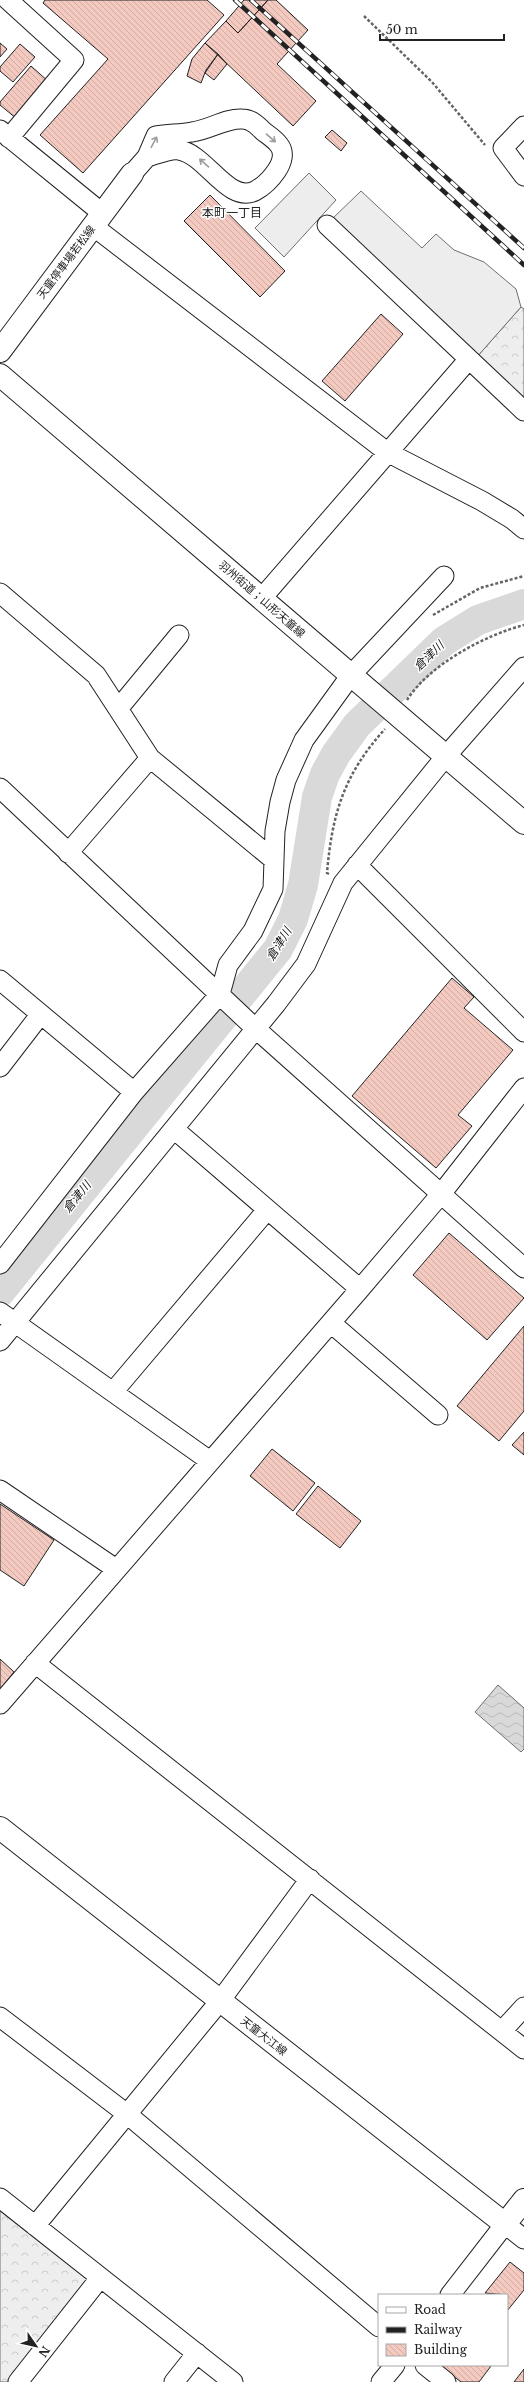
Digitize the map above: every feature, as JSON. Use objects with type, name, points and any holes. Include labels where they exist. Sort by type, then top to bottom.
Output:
[{"type":"main road","name":"天童停車場若松線","points":[[0,351],[132,174]]},
{"type":"main road","name":"羽州街道；山形天童線","points":[[0,375],[524,823]]},
{"type":"main road","name":"天童大江線","points":[[0,1828],[505,2224]]},
{"type":"main road","points":[[505,2224],[524,2200]]},
{"type":"street","points":[[8,0],[74,60],[5,134],[98,220],[387,452],[482,501],[512,519],[524,529]]},
{"type":"street","points":[[132,174],[147,157],[156,136],[175,132],[192,133],[243,119],[254,122],[280,146],[282,156],[279,167],[270,178],[255,191],[244,194],[234,190],[190,152],[177,149],[147,157]]},
{"type":"street","points":[[524,126],[503,148],[524,176]]},
{"type":"street","points":[[327,225],[524,411]]},
{"type":"street","points":[[261,599],[469,359]]},
{"type":"street","points":[[0,1264],[134,1092],[220,994],[228,964],[253,932],[265,910],[273,889],[274,860],[280,802],[294,762],[315,722],[444,576]]},
{"type":"street","points":[[0,593],[96,675],[150,758],[274,860]]},
{"type":"street","points":[[118,709],[179,635]]},
{"type":"street","points":[[0,1341],[6,1316],[174,1129],[306,964],[343,883],[357,864],[446,756],[524,667]]},
{"type":"street","points":[[68,853],[150,758]]},
{"type":"street","points":[[0,788],[255,1028],[524,1268]]},
{"type":"street","points":[[357,864],[524,1032]]},
{"type":"street","points":[[0,980],[40,1015],[134,1092]]},
{"type":"street","points":[[0,1067],[40,1015]]},
{"type":"street","points":[[0,1704],[360,1290],[441,1194],[524,1088]]},
{"type":"street","points":[[174,1129],[360,1290]]},
{"type":"street","points":[[113,1392],[267,1210]]},
{"type":"street","points":[[6,1316],[210,1461]]},
{"type":"street","points":[[331,1323],[438,1415]]},
{"type":"street","points":[[0,1490],[116,1569]]},
{"type":"street","points":[[35,1662],[524,2049]]},
{"type":"street","points":[[35,2226],[220,2001],[310,1879]]},
{"type":"street","points":[[502,2031],[524,2007]]},
{"type":"street","points":[[0,2017],[127,2114],[378,2326]]},
{"type":"street","points":[[0,2198],[233,2382]]},
{"type":"street","points":[[451,2294],[505,2224],[524,2240]]},
{"type":"street","points":[[18,2382],[100,2278]]},
{"type":"street","points":[[174,2382],[196,2353]]},
{"type":"street","points":[[380,2382],[394,2366]]},
{"type":"street","points":[[426,2366],[446,2382]]},
{"type":"path","points":[[364,16],[432,82],[489,149]]},
{"type":"path","points":[[430,618],[464,595],[480,588],[524,576]]},
{"type":"green space","points":[[521,307],[524,309],[524,402],[476,358]]},
{"type":"green space","points":[[0,2202],[96,2279],[14,2382],[0,2382]]},
{"type":"shaded area","points":[[309,173],[336,200],[284,257],[255,228]]},
{"type":"shaded area","points":[[361,191],[422,248],[436,234],[454,250],[484,262],[516,289],[521,307],[476,358],[331,220]]},
{"type":"water","points":[[498,1685],[524,1708],[524,1749],[521,1752],[475,1712]]},
{"type":"building","points":[[45,0],[207,0],[224,15],[83,173],[40,135],[108,59],[43,3]]},
{"type":"building","points":[[244,0],[268,0],[238,33],[226,21]]},
{"type":"building","points":[[268,0],[276,0],[308,30],[277,64],[316,101],[293,126],[205,43],[226,21],[238,33]]},
{"type":"building","points":[[0,43],[7,49],[0,57]]},
{"type":"building","points":[[205,43],[218,54],[206,70],[201,83],[187,76],[192,59]]},
{"type":"building","points":[[20,44],[35,57],[13,82],[0,71],[0,67]]},
{"type":"building","points":[[218,54],[227,64],[214,80],[205,73]]},
{"type":"building","points":[[31,66],[49,82],[17,119],[0,105],[0,102]]},
{"type":"building","points":[[332,130],[347,143],[341,151],[325,137]]},
{"type":"building","points":[[210,195],[285,271],[260,297],[184,221]]},
{"type":"building","points":[[381,314],[403,334],[345,401],[322,381]]},
{"type":"building","points":[[452,978],[474,997],[464,1008],[513,1050],[458,1115],[472,1126],[436,1168],[352,1096]]},
{"type":"building","points":[[449,1233],[524,1298],[487,1340],[413,1275]]},
{"type":"building","points":[[524,1326],[524,1411],[499,1441],[457,1406]]},
{"type":"building","points":[[524,1432],[524,1455],[512,1445]]},
{"type":"building","points":[[272,1449],[315,1483],[293,1511],[250,1476]]},
{"type":"building","points":[[318,1486],[361,1521],[340,1548],[296,1514]]},
{"type":"building","points":[[0,1504],[54,1540],[24,1586],[0,1570]]},
{"type":"building","points":[[0,1659],[14,1672],[0,1689]]},
{"type":"building","points":[[510,2262],[524,2273],[524,2290],[508,2310],[508,2294],[485,2293]]},
{"type":"building","points":[[440,2366],[491,2366],[479,2382],[461,2382]]},
{"type":"building","points":[[524,2369],[524,2382],[514,2382]]},
{"type":"waterway","name":"倉津川","points":[[0,1292],[278,949],[293,919],[303,885],[317,797],[325,774],[336,754],[357,725],[444,641],[478,620],[524,604]]},
{"type":"railway","points":[[235,0],[524,265]]},
{"type":"railway","points":[[251,0],[524,248]]},
{"type":"district","name":"本町一丁目","points":[[232,213]]}]
